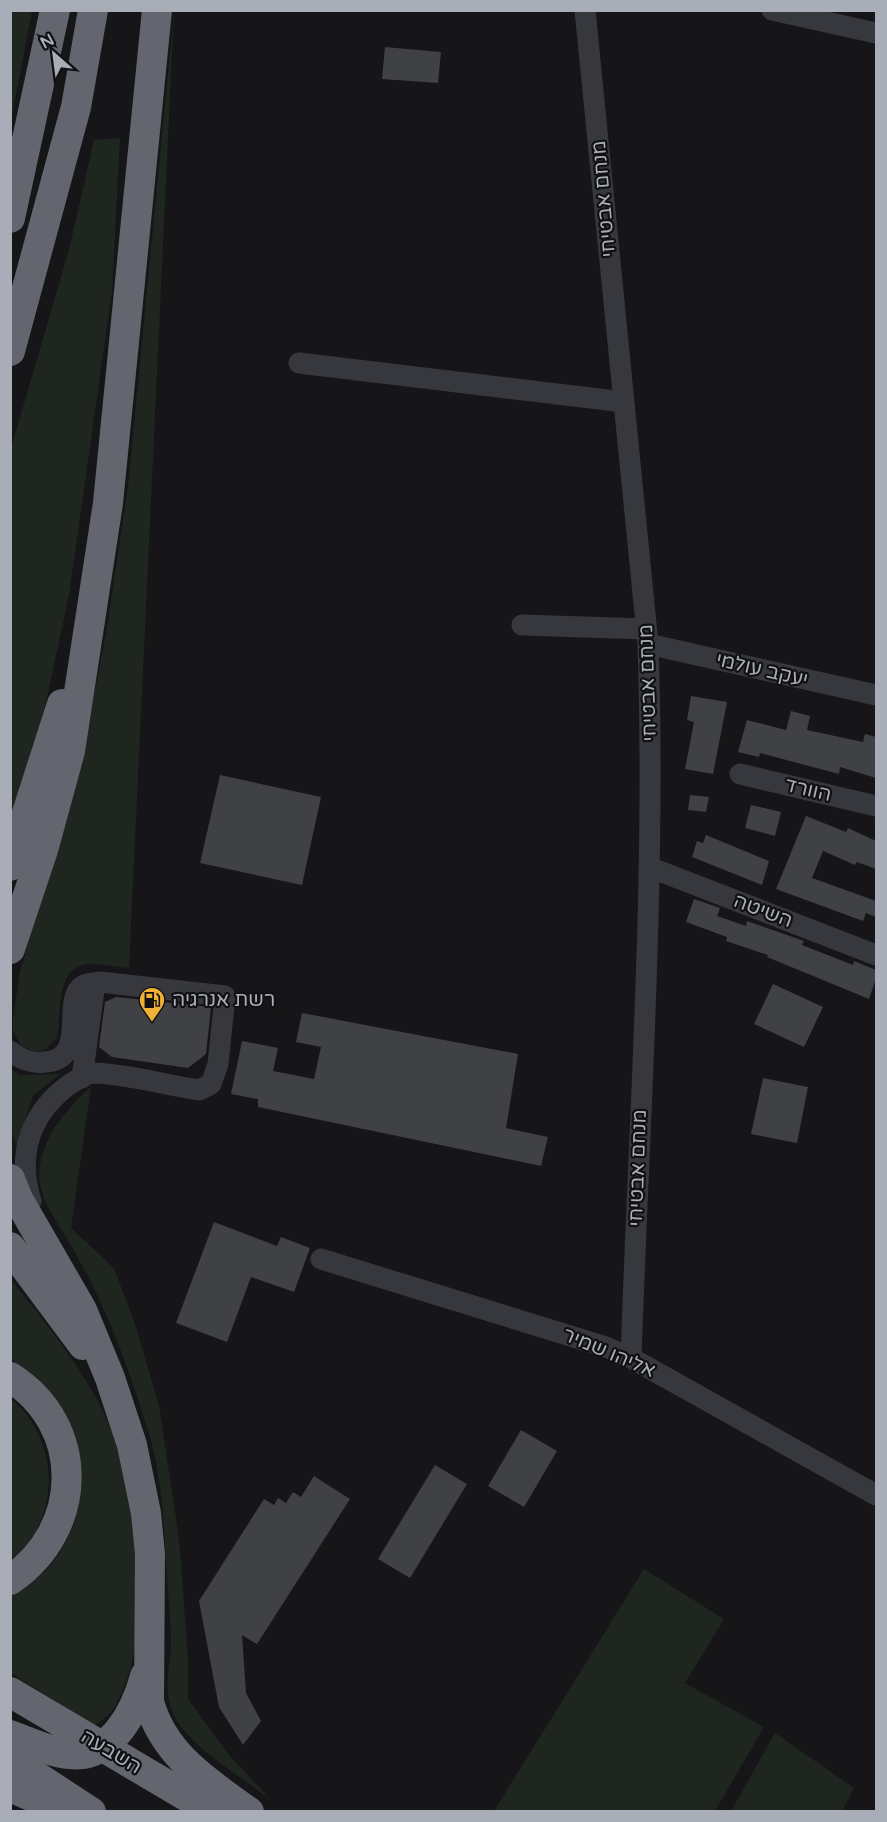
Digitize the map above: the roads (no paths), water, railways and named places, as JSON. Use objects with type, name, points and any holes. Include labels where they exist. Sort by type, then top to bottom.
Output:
[{"type":"highway","points":[[10,218],[55,10]]},
{"type":"highway","points":[[10,351],[76,107],[93,10]]},
{"type":"highway","points":[[128,297],[144,10]]},
{"type":"highway","points":[[15,938],[70,751],[100,559],[108,503],[157,10]]},
{"type":"highway","points":[[10,866],[35,794],[89,609],[100,559]]},
{"type":"highway","points":[[10,1179],[18,1199],[82,1310],[132,1445],[146,1513],[151,1589],[149,1702],[155,1722],[167,1744],[187,1764],[249,1812]]},
{"type":"highway","points":[[10,1247],[80,1340],[117,1401]]},
{"type":"highway","points":[[10,1377],[34,1395],[53,1423],[65,1457],[67,1475],[62,1514],[48,1546],[38,1559],[10,1580]]},
{"type":"highway","points":[[10,1735],[70,1755],[85,1753],[100,1746],[119,1732],[129,1717],[142,1688],[149,1659]]},
{"type":"highway","points":[[10,1687],[52,1716]]},
{"type":"highway","name":"השבעה","points":[[10,1692],[213,1812]]},
{"type":"highway","points":[[10,1759],[91,1812]]},
{"type":"highway","points":[[10,1780],[67,1812]]},
{"type":"highway","points":[[10,1787],[67,1812]]},
{"type":"street","name":"מנחם אבטיחי","points":[[585,10],[647,636],[651,754],[649,867],[631,1358]]},
{"type":"street","points":[[772,10],[876,33]]},
{"type":"street","points":[[300,363],[624,402]]},
{"type":"street","name":"יעקב עולמי","points":[[522,625],[647,636],[876,695]]},
{"type":"street","name":"הוורד","points":[[740,774],[876,806]]},
{"type":"street","name":"השיטה","points":[[649,867],[876,955]]},
{"type":"street","points":[[10,962],[15,938]]},
{"type":"street","points":[[82,1078],[95,983]]},
{"type":"street","points":[[10,1051],[22,1060],[34,1062],[48,1062],[57,1058],[68,1047],[72,1038],[74,998],[80,988],[95,983],[225,996],[218,1064],[211,1084],[199,1090],[92,1073],[54,1096],[42,1109],[28,1139],[24,1171],[28,1191],[57,1266]]},
{"type":"street","name":"אליהו שמיר","points":[[321,1259],[544,1326],[631,1358],[876,1495]]},
{"type":"place","name":"רשת אנרגיה","points":[[152,1023]]}]
